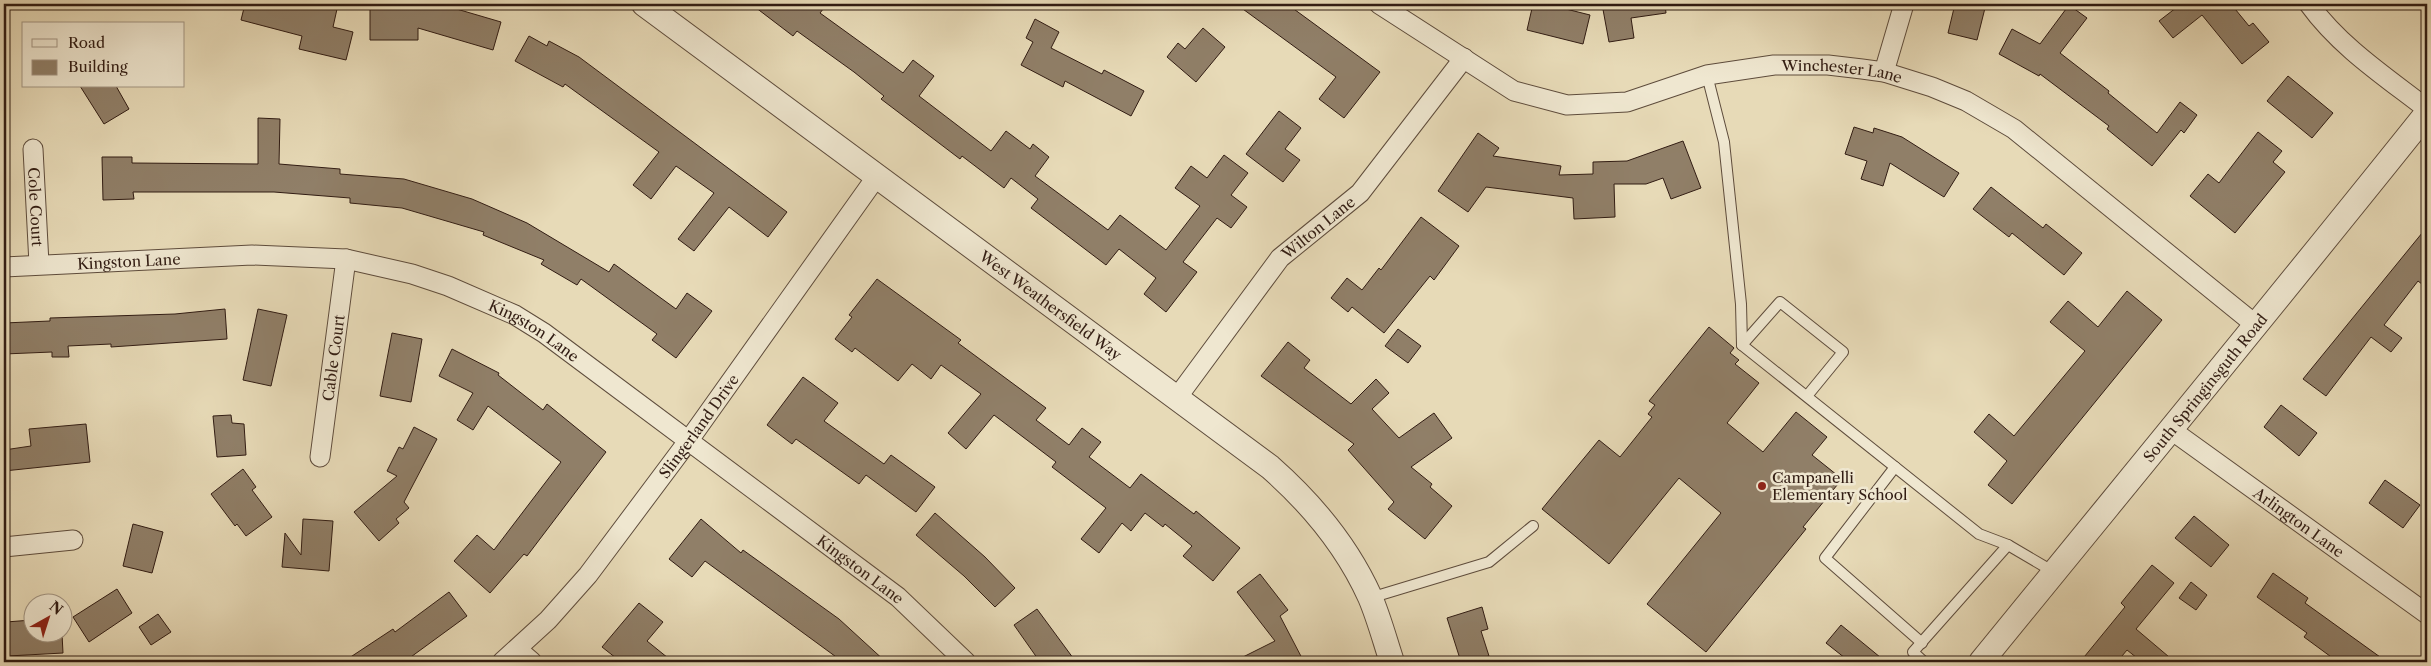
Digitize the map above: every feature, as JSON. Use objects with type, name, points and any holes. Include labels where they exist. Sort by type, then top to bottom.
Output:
[{"type":"street","name":"West Weathersfield Way","points":[[644,4],[1270,467],[1293,488],[1333,534],[1352,562],[1370,598],[1392,662]]},
{"type":"street","name":"Winchester Lane","points":[[1379,4],[1514,91],[1567,105],[1627,102],[1707,75],[1743,68],[1799,64],[1828,65],[1884,72],[1966,101],[2014,129],[2257,326]]},
{"type":"street","points":[[1884,72],[1904,4]]},
{"type":"street","points":[[2310,4],[2317,15],[2357,55],[2427,111]]},
{"type":"street","name":"Wilton Lane","points":[[1176,399],[1280,258],[1360,193],[1464,58]]},
{"type":"street","name":"South Springinsguth Road","points":[[1982,662],[2170,429],[2257,326],[2427,111]]},
{"type":"street","name":"Cole Court","points":[[33,150],[39,264]]},
{"type":"street","name":"Slingerland Drive","points":[[502,662],[548,620],[588,575],[689,440],[877,176]]},
{"type":"street","name":"Kingston Lane","points":[[4,267],[252,255],[346,260],[412,274],[448,286],[515,315],[544,333],[898,597],[966,662]]},
{"type":"street","name":"Cable Court","points":[[320,457],[346,260]]},
{"type":"street","name":"Arlington Lane","points":[[2170,429],[2425,608]]},
{"type":"street","points":[[4,548],[73,540]]},
{"type":"street","points":[[517,649],[532,662]]},
{"type":"lane","points":[[1707,75],[1724,142],[1741,304],[1742,345]]},
{"type":"lane","points":[[1742,345],[1780,302],[1843,352],[1807,396]]},
{"type":"lane","points":[[1742,345],[1979,534],[2008,545],[2054,572]]},
{"type":"lane","points":[[1895,467],[1824,558],[1922,642]]},
{"type":"lane","points":[[1370,598],[1489,562],[1533,526]]},
{"type":"lane","points":[[1924,662],[1913,652],[2008,545]]},
{"type":"building","points":[[245,4],[314,4],[337,9],[333,27],[353,32],[346,60],[299,49],[302,36],[241,20]]},
{"type":"building","points":[[751,4],[827,4],[820,13],[903,73],[913,60],[934,76],[919,96],[991,151],[1006,131],[1030,149],[1033,144],[1049,157],[1035,176],[1108,230],[1120,215],[1166,250],[1200,206],[1175,188],[1191,166],[1207,178],[1224,155],[1248,173],[1231,195],[1247,207],[1231,228],[1217,218],[1183,262],[1197,272],[1166,312],[1144,294],[1156,278],[1119,249],[1106,265],[1031,208],[1038,199],[1011,178],[1004,188],[962,156],[960,159],[881,99],[884,96],[854,72],[797,31],[793,36]]},
{"type":"building","points":[[1236,4],[1287,4],[1380,72],[1344,118],[1319,99],[1336,77]]},
{"type":"building","points":[[1533,4],[1546,4],[1590,15],[1583,44],[1527,30]]},
{"type":"building","points":[[1602,4],[1665,4],[1666,13],[1631,18],[1634,38],[1609,42]]},
{"type":"building","points":[[1955,4],[1986,4],[1977,40],[1948,33]]},
{"type":"building","points":[[2181,4],[2231,4],[2249,26],[2253,23],[2269,42],[2242,64],[2202,15],[2173,38],[2159,21]]},
{"type":"building","points":[[443,5],[501,22],[493,50],[418,28],[418,40],[370,40],[370,8],[441,9]]},
{"type":"building","points":[[2069,5],[2087,18],[2060,53],[2109,91],[2108,93],[2157,133],[2180,102],[2197,115],[2184,133],[2181,130],[2152,166],[2107,129],[2109,126],[2040,74],[2039,76],[1999,54],[2012,29],[2040,44]]},
{"type":"building","points":[[1035,19],[1059,32],[1051,48],[1102,74],[1104,70],[1144,91],[1131,116],[1065,81],[1063,87],[1021,65],[1033,42],[1026,38]]},
{"type":"building","points":[[1203,28],[1225,47],[1196,82],[1167,57],[1178,43],[1185,49]]},
{"type":"building","points":[[529,36],[547,46],[549,41],[579,57],[787,212],[768,237],[729,207],[694,251],[678,239],[714,193],[676,166],[651,199],[633,185],[659,152],[565,84],[563,87],[515,61]]},
{"type":"building","points":[[2288,76],[2333,113],[2312,138],[2267,101]]},
{"type":"building","points":[[81,88],[117,88],[129,109],[104,124]]},
{"type":"building","points":[[1279,111],[1301,128],[1285,149],[1300,160],[1283,182],[1246,154]]},
{"type":"building","points":[[258,118],[280,119],[279,164],[340,169],[340,174],[404,179],[472,199],[527,223],[609,272],[614,264],[676,309],[687,293],[712,311],[676,358],[652,340],[657,334],[581,279],[577,285],[541,264],[544,260],[483,235],[484,232],[402,208],[350,203],[350,198],[274,192],[133,192],[134,199],[103,200],[102,157],[132,157],[132,163],[258,164]]},
{"type":"building","points":[[1854,127],[1873,133],[1874,128],[1902,137],[1959,173],[1944,197],[1890,163],[1883,186],[1861,179],[1867,161],[1845,154]]},
{"type":"building","points":[[2258,132],[2282,151],[2273,162],[2285,172],[2235,233],[2190,196],[2208,174],[2219,183]]},
{"type":"building","points":[[1478,133],[1499,148],[1493,156],[1561,166],[1559,175],[1593,174],[1593,162],[1627,161],[1683,141],[1701,188],[1671,199],[1663,178],[1646,184],[1614,184],[1615,217],[1574,219],[1573,198],[1486,187],[1468,212],[1438,191]]},
{"type":"building","points":[[1991,187],[2043,228],[2046,224],[2082,253],[2064,275],[2012,233],[2009,237],[1973,209]]},
{"type":"building","points":[[1421,217],[1459,246],[1434,280],[1430,276],[1384,333],[1352,307],[1348,312],[1331,298],[1347,278],[1362,290],[1379,268],[1381,270]]},
{"type":"building","points":[[2427,227],[2427,288],[2418,281],[2384,325],[2402,338],[2391,352],[2371,337],[2326,396],[2303,379]]},
{"type":"building","points":[[877,279],[961,340],[958,343],[1046,408],[1036,420],[1069,445],[1082,428],[1101,442],[1089,457],[1130,488],[1141,474],[1194,514],[1196,511],[1240,548],[1213,581],[1183,556],[1192,546],[1165,524],[1163,527],[1145,513],[1131,531],[1122,523],[1099,553],[1081,539],[1106,508],[1052,467],[1056,462],[994,415],[966,449],[948,433],[981,394],[941,365],[931,379],[912,364],[898,381],[855,348],[852,352],[835,339],[852,317],[849,315]]},
{"type":"building","points":[[2127,291],[2162,320],[2012,504],[1988,485],[2007,461],[1974,432],[1989,414],[2014,436],[2085,351],[2050,322],[2068,301],[2098,327]]},
{"type":"building","points":[[225,309],[227,339],[111,347],[111,344],[68,346],[69,357],[52,357],[52,352],[4,354],[4,323],[50,321],[50,318],[175,314]]},
{"type":"building","points":[[258,309],[287,315],[271,386],[243,380]]},
{"type":"building","name":"Campanelli Elementary School","points":[[1709,327],[1734,348],[1730,353],[1739,360],[1735,364],[1759,383],[1727,423],[1763,452],[1796,412],[1827,437],[1812,455],[1842,479],[1803,527],[1806,529],[1706,652],[1647,604],[1721,513],[1679,478],[1609,564],[1542,509],[1599,440],[1620,457],[1652,417],[1648,414],[1655,405],[1649,401]]},
{"type":"building","points":[[1398,329],[1421,346],[1408,363],[1385,346]]},
{"type":"building","points":[[392,333],[422,339],[411,402],[380,396]]},
{"type":"building","points":[[1288,342],[1310,360],[1304,368],[1351,404],[1376,379],[1389,393],[1372,409],[1399,438],[1434,413],[1452,438],[1411,467],[1432,484],[1430,487],[1452,506],[1425,539],[1388,509],[1394,502],[1348,450],[1354,444],[1261,376]]},
{"type":"building","points":[[452,349],[499,373],[498,375],[543,410],[547,404],[606,452],[527,556],[524,554],[490,593],[454,561],[477,535],[494,550],[561,462],[488,406],[473,430],[457,420],[473,393],[439,376]]},
{"type":"building","points":[[803,377],[838,403],[824,421],[884,464],[891,455],[935,487],[916,512],[866,475],[859,484],[796,439],[792,444],[767,425]]},
{"type":"building","points":[[2281,405],[2317,433],[2299,456],[2264,427]]},
{"type":"building","points":[[231,415],[232,423],[244,424],[246,455],[217,457],[213,416]]},
{"type":"building","points":[[86,424],[90,462],[4,471],[4,450],[31,446],[29,429]]},
{"type":"building","points":[[414,427],[437,439],[404,502],[409,508],[396,519],[399,523],[379,541],[354,512],[397,476],[387,471],[399,447],[403,449]]},
{"type":"building","points":[[243,469],[256,487],[252,490],[272,517],[246,536],[237,524],[235,526],[211,494]]},
{"type":"building","points":[[2385,480],[2420,505],[2403,528],[2369,503]]},
{"type":"building","points":[[935,513],[985,557],[1015,588],[995,607],[964,576],[916,535]]},
{"type":"building","points":[[2194,516],[2229,545],[2211,567],[2175,538]]},
{"type":"building","points":[[303,519],[333,521],[329,571],[282,567],[285,533],[301,555]]},
{"type":"building","points":[[701,519],[741,553],[743,550],[839,619],[886,662],[843,662],[705,561],[692,577],[669,559]]},
{"type":"building","points":[[133,524],[163,532],[152,573],[123,566]]},
{"type":"building","points":[[2152,565],[2174,583],[2136,629],[2175,662],[2142,662],[2127,650],[2117,662],[2080,662],[2125,607],[2121,603]]},
{"type":"building","points":[[2273,573],[2308,598],[2305,603],[2387,662],[2338,662],[2304,637],[2307,633],[2257,597]]},
{"type":"building","points":[[1260,574],[1288,610],[1280,616],[1304,662],[1233,662],[1275,641],[1237,592]]},
{"type":"building","points":[[2191,582],[2207,595],[2196,610],[2179,598]]},
{"type":"building","points":[[117,589],[132,613],[89,642],[73,617]]},
{"type":"building","points":[[449,592],[467,616],[404,662],[343,662],[393,629],[395,632]]},
{"type":"building","points":[[639,603],[663,622],[647,641],[673,662],[621,662],[602,647]]},
{"type":"building","points":[[1482,607],[1488,629],[1481,631],[1489,656],[1461,662],[1447,618]]},
{"type":"building","points":[[1037,609],[1076,662],[1040,662],[1014,625]]},
{"type":"building","points":[[158,614],[171,632],[151,645],[139,627]]},
{"type":"building","points":[[22,621],[22,644],[63,644],[63,653],[8,656],[6,622]]},
{"type":"building","points":[[1841,625],[1886,662],[1850,662],[1826,643]]},
{"type":"place","name":"Campanelli Elementary School","points":[[1762,486]]}]
